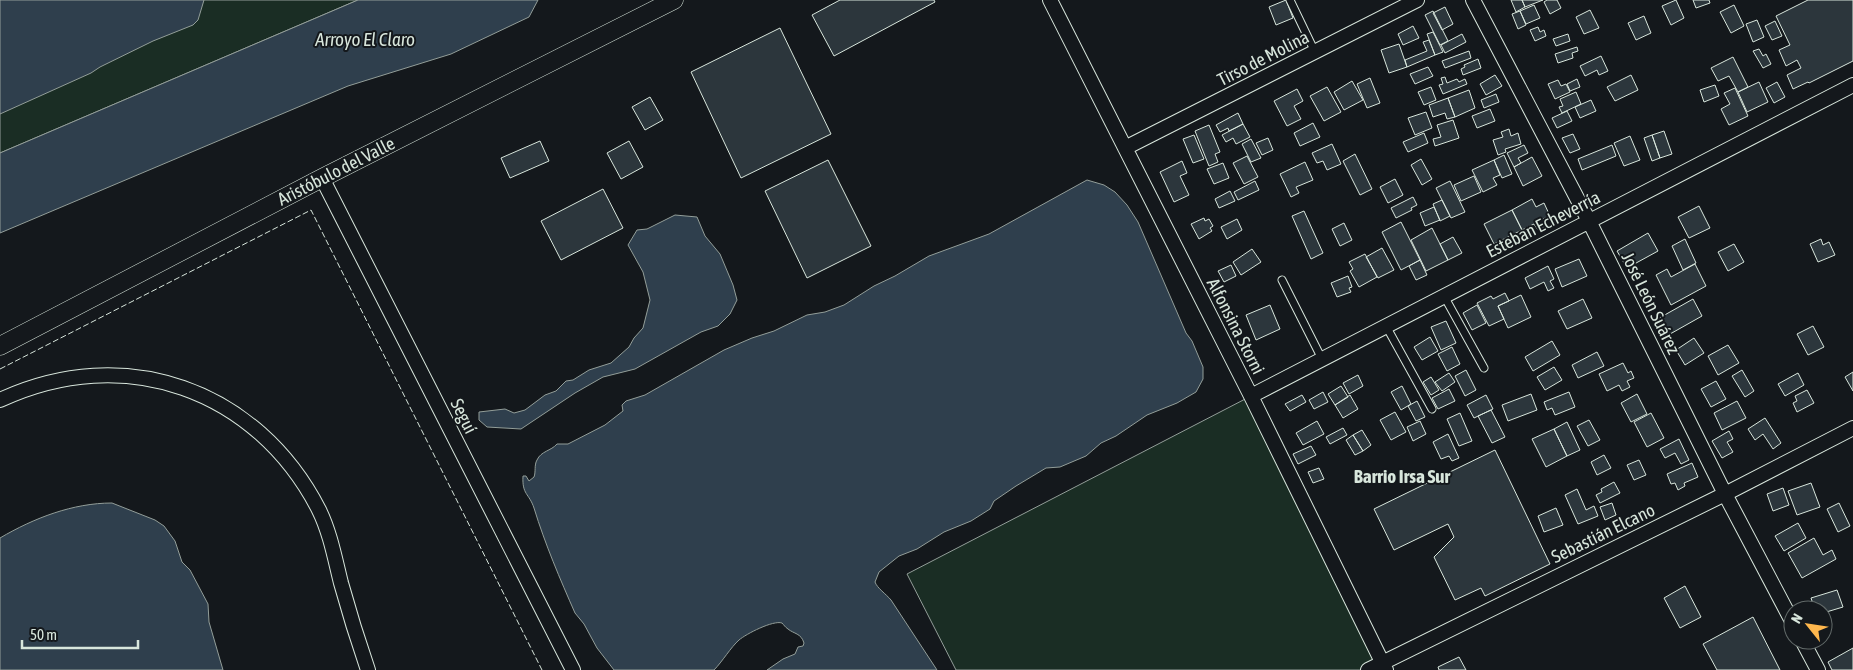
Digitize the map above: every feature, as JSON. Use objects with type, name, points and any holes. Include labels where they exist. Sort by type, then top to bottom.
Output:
[{"type":"street","name":"Aristóbulo del Valle","points":[[0,346],[322,178],[674,0]]},
{"type":"street","name":"Alfonsina Storni","points":[[1050,0],[1126,148],[1384,666]]},
{"type":"street","name":"Tirso de Molina","points":[[1126,148],[1417,0]]},
{"type":"street","name":"José León Suárez","points":[[1473,0],[1589,221],[1725,494],[1783,604]]},
{"type":"street","name":"Esteban Echeverría","points":[[1250,396],[1853,85]]},
{"type":"street","name":"Seguí","points":[[322,178],[573,670]]},
{"type":"street","points":[[0,400],[46,382],[73,377],[135,376],[167,383],[203,395],[229,409],[253,426],[278,449],[300,477],[320,512],[332,546],[354,630],[368,670]]},
{"type":"street","name":"Sebastián Elcano","points":[[1368,670],[1384,666],[1853,428]]},
{"type":"street","points":[[1807,650],[1818,670]]},
{"type":"lane","points":[[1290,0],[1315,52]]},
{"type":"lane","points":[[1282,280],[1322,359]]},
{"type":"lane","points":[[1444,296],[1484,368]]},
{"type":"lane","points":[[1386,326],[1432,409]]},
{"type":"green space","points":[[0,0],[358,0],[0,153]]},
{"type":"green space","points":[[1251,396],[1382,663],[1368,670],[956,670],[907,574]]},
{"type":"water","points":[[0,0],[204,0],[198,20],[193,25],[153,41],[91,73],[0,114]]},
{"type":"water","name":"Arroyo El Claro","points":[[358,0],[538,0],[529,17],[451,54],[348,86],[0,233],[0,153]]},
{"type":"water","points":[[1087,180],[1104,185],[1115,192],[1127,205],[1138,222],[1186,333],[1192,341],[1203,367],[1203,379],[1196,392],[1177,403],[1147,415],[1116,436],[1101,443],[1086,456],[1060,467],[1046,468],[994,501],[990,509],[971,521],[944,532],[917,549],[899,556],[879,572],[876,584],[891,600],[937,670],[767,670],[783,659],[795,654],[798,647],[803,646],[804,643],[799,635],[782,623],[778,623],[747,634],[739,640],[714,670],[614,670],[597,648],[584,624],[575,613],[558,574],[532,503],[525,491],[523,476],[526,476],[529,481],[534,477],[536,462],[539,457],[557,444],[568,444],[605,425],[623,411],[622,405],[626,401],[645,395],[724,350],[774,331],[807,315],[825,312],[844,305],[929,256],[989,234]]},
{"type":"water","points":[[675,215],[697,217],[705,236],[720,254],[737,300],[730,314],[718,326],[701,332],[635,369],[603,377],[521,429],[487,427],[479,420],[479,412],[505,409],[514,413],[525,410],[545,395],[556,391],[566,381],[573,380],[589,370],[611,363],[629,347],[643,328],[650,300],[643,272],[628,245],[637,230],[647,229]]},
{"type":"water","points":[[112,503],[155,520],[164,526],[175,541],[182,562],[190,570],[208,604],[209,622],[223,670],[0,670],[0,538],[26,524],[54,513],[83,506]]},
{"type":"building","points":[[840,0],[934,0],[935,2],[834,56],[812,15]]},
{"type":"building","points":[[1286,0],[1293,18],[1276,25],[1269,7]]},
{"type":"building","points":[[1511,0],[1522,0],[1525,7],[1516,12]]},
{"type":"building","points":[[1522,0],[1543,0],[1525,7]]},
{"type":"building","points":[[1547,0],[1557,0],[1561,8],[1550,14],[1544,2]]},
{"type":"building","points":[[1676,0],[1684,18],[1671,25],[1662,6]]},
{"type":"building","points":[[1693,0],[1709,0],[1710,3],[1696,8]]},
{"type":"building","points":[[1808,0],[1853,0],[1853,61],[1793,89],[1787,75],[1801,68],[1797,60],[1786,66],[1779,50],[1790,45],[1776,16]]},
{"type":"building","points":[[1534,5],[1540,18],[1526,24],[1520,11]]},
{"type":"building","points":[[1734,5],[1744,26],[1731,33],[1720,12]]},
{"type":"building","points":[[1445,7],[1453,24],[1442,30],[1433,13]]},
{"type":"building","points":[[1590,10],[1599,28],[1584,34],[1576,17]]},
{"type":"building","points":[[1433,11],[1448,41],[1440,45],[1425,15]]},
{"type":"building","points":[[1520,11],[1526,25],[1518,29],[1512,14]]},
{"type":"building","points":[[1644,16],[1651,33],[1636,40],[1628,23]]},
{"type":"building","points":[[1757,20],[1764,37],[1753,42],[1746,24]]},
{"type":"building","points":[[1775,21],[1782,36],[1772,40],[1765,26]]},
{"type":"building","points":[[1413,26],[1419,38],[1403,45],[1398,34]]},
{"type":"building","points":[[1538,27],[1540,32],[1544,30],[1546,36],[1535,41],[1530,30]]},
{"type":"building","points":[[780,28],[831,134],[741,178],[691,72]]},
{"type":"building","points":[[1433,32],[1443,52],[1435,55],[1427,34]]},
{"type":"building","points":[[1462,34],[1466,42],[1445,53],[1441,45]]},
{"type":"building","points":[[1568,34],[1570,41],[1556,46],[1553,39]]},
{"type":"building","points":[[1429,40],[1435,55],[1407,67],[1405,60],[1427,51],[1423,42]]},
{"type":"building","points":[[1399,44],[1407,67],[1389,73],[1381,50]]},
{"type":"building","points":[[1577,47],[1578,51],[1572,53],[1573,58],[1558,63],[1555,54]]},
{"type":"building","points":[[1759,49],[1763,56],[1766,54],[1771,64],[1763,68],[1753,51]]},
{"type":"building","points":[[1469,51],[1471,58],[1445,68],[1442,61]]},
{"type":"building","points":[[1601,56],[1608,71],[1599,75],[1597,70],[1585,76],[1580,66]]},
{"type":"building","points":[[1733,57],[1748,87],[1738,92],[1729,76],[1718,81],[1711,68]]},
{"type":"building","points":[[1478,59],[1481,68],[1463,75],[1461,69],[1465,67],[1464,65]]},
{"type":"building","points":[[1428,67],[1433,76],[1415,84],[1410,74]]},
{"type":"building","points":[[1495,75],[1502,86],[1486,95],[1480,84]]},
{"type":"building","points":[[1631,75],[1638,90],[1615,101],[1607,87]]},
{"type":"building","points":[[1445,77],[1447,83],[1457,79],[1459,82],[1465,79],[1467,84],[1443,94],[1439,85],[1443,84],[1441,78]]},
{"type":"building","points":[[1370,78],[1380,103],[1367,108],[1357,84]]},
{"type":"building","points":[[1577,79],[1580,87],[1570,91],[1567,84]]},
{"type":"building","points":[[1558,80],[1561,86],[1566,84],[1570,92],[1555,99],[1548,84]]},
{"type":"building","points":[[1352,81],[1363,100],[1344,110],[1334,92]]},
{"type":"building","points":[[1759,82],[1768,102],[1747,112],[1738,92]]},
{"type":"building","points":[[1777,82],[1785,97],[1774,103],[1766,88]]},
{"type":"building","points":[[1715,85],[1719,96],[1704,102],[1700,90]]},
{"type":"building","points":[[1327,87],[1341,112],[1324,121],[1310,96]]},
{"type":"building","points":[[1431,87],[1436,100],[1424,105],[1418,92]]},
{"type":"building","points":[[1735,88],[1748,116],[1729,125],[1721,109],[1730,104],[1724,93]]},
{"type":"building","points":[[1297,89],[1303,101],[1294,106],[1301,119],[1287,126],[1274,101]]},
{"type":"building","points":[[1469,90],[1475,108],[1455,117],[1448,98]]},
{"type":"building","points":[[1576,92],[1581,104],[1562,113],[1559,107],[1563,106],[1560,99]]},
{"type":"building","points":[[1496,94],[1499,102],[1484,108],[1481,100]]},
{"type":"building","points":[[650,97],[663,120],[645,130],[632,107]]},
{"type":"building","points":[[1448,98],[1455,117],[1447,119],[1445,113],[1433,117],[1429,105]]},
{"type":"building","points":[[1591,100],[1596,111],[1580,118],[1575,107]]},
{"type":"building","points":[[1490,109],[1495,121],[1477,128],[1472,116]]},
{"type":"building","points":[[1567,111],[1572,121],[1557,128],[1552,118]]},
{"type":"building","points":[[1426,112],[1432,128],[1415,135],[1408,118]]},
{"type":"building","points":[[1238,113],[1243,124],[1229,131],[1228,128],[1220,132],[1216,125]]},
{"type":"building","points":[[1453,120],[1459,138],[1435,146],[1433,139],[1441,137],[1437,125]]},
{"type":"building","points":[[1313,123],[1320,137],[1300,146],[1294,133]]},
{"type":"building","points":[[1243,124],[1250,137],[1236,144],[1233,138],[1226,142],[1222,135]]},
{"type":"building","points":[[1209,125],[1220,152],[1215,154],[1218,162],[1209,166],[1195,131]]},
{"type":"building","points":[[1509,129],[1511,136],[1518,133],[1521,144],[1505,149],[1506,152],[1498,155],[1493,140],[1503,137],[1501,132]]},
{"type":"building","points":[[1664,131],[1672,154],[1660,158],[1652,135]]},
{"type":"building","points":[[1424,133],[1428,143],[1408,152],[1403,142]]},
{"type":"building","points":[[1573,134],[1580,149],[1570,153],[1562,138]]},
{"type":"building","points":[[1194,135],[1204,159],[1193,163],[1183,139]]},
{"type":"building","points":[[1652,135],[1660,158],[1652,161],[1644,138]]},
{"type":"building","points":[[1630,136],[1640,160],[1624,166],[1614,143]]},
{"type":"building","points":[[1268,138],[1273,150],[1262,155],[1256,143]]},
{"type":"building","points":[[1251,139],[1261,158],[1251,162],[1242,144]]},
{"type":"building","points":[[540,141],[549,161],[510,178],[501,158]]},
{"type":"building","points":[[629,141],[643,167],[621,179],[607,153]]},
{"type":"building","points":[[1332,144],[1341,164],[1327,170],[1323,161],[1317,163],[1312,153]]},
{"type":"building","points":[[1524,145],[1528,153],[1518,158],[1521,163],[1514,167],[1507,153]]},
{"type":"building","points":[[1612,145],[1616,156],[1582,170],[1578,159]]},
{"type":"building","points":[[1355,154],[1372,189],[1360,195],[1343,161]]},
{"type":"building","points":[[1504,155],[1512,174],[1502,178],[1494,160]]},
{"type":"building","points":[[1247,156],[1258,177],[1244,184],[1233,163]]},
{"type":"building","points":[[1532,157],[1542,176],[1523,186],[1514,167]]},
{"type":"building","points":[[1421,159],[1432,179],[1422,185],[1411,165]]},
{"type":"building","points":[[828,160],[871,246],[807,278],[765,191]]},
{"type":"building","points":[[1494,160],[1500,175],[1493,178],[1497,185],[1483,192],[1472,170]]},
{"type":"building","points":[[1182,161],[1187,173],[1180,176],[1189,195],[1174,202],[1160,172]]},
{"type":"building","points":[[1305,162],[1313,180],[1296,187],[1299,193],[1291,197],[1280,174]]},
{"type":"building","points":[[1223,163],[1229,178],[1214,184],[1207,169]]},
{"type":"building","points":[[1474,176],[1481,192],[1461,201],[1454,185]]},
{"type":"building","points":[[1395,179],[1403,195],[1388,203],[1380,187]]},
{"type":"building","points":[[1255,181],[1259,190],[1238,200],[1234,192]]},
{"type":"building","points":[[1450,181],[1465,212],[1451,218],[1436,188]]},
{"type":"building","points":[[603,189],[623,228],[561,260],[541,221]]},
{"type":"building","points":[[1230,191],[1235,201],[1219,208],[1215,199]]},
{"type":"building","points":[[1413,197],[1417,205],[1411,208],[1412,210],[1396,218],[1391,208]]},
{"type":"building","points":[[1532,199],[1536,207],[1544,203],[1550,216],[1543,219],[1546,226],[1538,230],[1534,224],[1522,230],[1512,210]]},
{"type":"building","points":[[1442,200],[1450,216],[1440,221],[1433,204]]},
{"type":"building","points":[[1699,206],[1710,228],[1689,238],[1678,217]]},
{"type":"building","points":[[1434,207],[1440,220],[1425,226],[1420,213]]},
{"type":"building","points":[[1512,210],[1522,230],[1494,244],[1484,224]]},
{"type":"building","points":[[1304,211],[1323,253],[1311,259],[1292,216]]},
{"type":"building","points":[[1204,218],[1205,221],[1209,219],[1213,226],[1210,228],[1212,231],[1199,239],[1191,224]]},
{"type":"building","points":[[1237,219],[1242,230],[1227,239],[1221,227]]},
{"type":"building","points":[[1401,222],[1420,260],[1401,270],[1382,232]]},
{"type":"building","points":[[1344,223],[1352,240],[1340,246],[1332,229]]},
{"type":"building","points":[[1432,228],[1448,260],[1426,271],[1411,240]]},
{"type":"building","points":[[1648,233],[1658,251],[1627,268],[1617,251]]},
{"type":"building","points":[[1453,237],[1462,253],[1448,260],[1440,244]]},
{"type":"building","points":[[1685,239],[1696,263],[1683,270],[1672,246]]},
{"type":"building","points":[[1821,239],[1823,245],[1829,242],[1835,255],[1818,262],[1810,244]]},
{"type":"building","points":[[1734,244],[1744,262],[1728,271],[1718,252]]},
{"type":"building","points":[[1382,248],[1394,270],[1378,278],[1366,257]]},
{"type":"building","points":[[1252,249],[1261,262],[1241,275],[1233,262]]},
{"type":"building","points":[[1365,254],[1377,277],[1359,287],[1350,271],[1353,269],[1349,262]]},
{"type":"building","points":[[1579,259],[1587,276],[1562,287],[1555,269]]},
{"type":"building","points":[[1420,260],[1427,275],[1416,280],[1409,266]]},
{"type":"building","points":[[1695,264],[1706,286],[1671,305],[1656,275],[1667,269],[1671,277]]},
{"type":"building","points":[[1231,265],[1236,276],[1224,282],[1218,271]]},
{"type":"building","points":[[1548,266],[1554,279],[1550,281],[1554,288],[1548,291],[1544,282],[1530,289],[1525,278]]},
{"type":"building","points":[[1348,276],[1352,287],[1349,288],[1351,292],[1337,297],[1331,283]]},
{"type":"building","points":[[1505,293],[1509,301],[1498,306],[1504,319],[1489,326],[1477,303],[1491,296],[1493,299]]},
{"type":"building","points":[[1521,295],[1531,317],[1508,328],[1498,306]]},
{"type":"building","points":[[1583,299],[1592,318],[1567,329],[1558,311]]},
{"type":"building","points":[[1693,299],[1702,316],[1663,338],[1654,321]]},
{"type":"building","points":[[1270,305],[1280,329],[1256,340],[1246,315]]},
{"type":"building","points":[[1477,305],[1486,323],[1472,330],[1463,313]]},
{"type":"building","points":[[1446,321],[1456,343],[1441,350],[1431,327]]},
{"type":"building","points":[[1813,326],[1824,347],[1808,355],[1797,334]]},
{"type":"building","points":[[1430,337],[1438,351],[1422,360],[1414,347]]},
{"type":"building","points":[[1694,338],[1704,353],[1685,365],[1676,350]]},
{"type":"building","points":[[1552,341],[1560,355],[1533,371],[1525,357]]},
{"type":"building","points":[[1728,345],[1739,363],[1718,375],[1708,356]]},
{"type":"building","points":[[1452,347],[1460,364],[1447,371],[1438,354]]},
{"type":"building","points":[[1597,352],[1604,366],[1578,378],[1572,365]]},
{"type":"building","points":[[1623,363],[1628,373],[1631,371],[1634,378],[1627,381],[1630,387],[1622,391],[1619,385],[1607,391],[1599,374]]},
{"type":"building","points":[[1554,367],[1562,380],[1545,390],[1537,377]]},
{"type":"building","points":[[1466,370],[1476,390],[1465,396],[1455,376]]},
{"type":"building","points":[[1742,370],[1754,391],[1745,397],[1732,376]]},
{"type":"building","points":[[1853,372],[1853,391],[1845,377]]},
{"type":"building","points":[[1449,373],[1455,382],[1442,391],[1435,382]]},
{"type":"building","points":[[1798,373],[1804,385],[1785,396],[1778,384]]},
{"type":"building","points":[[1358,375],[1363,386],[1349,394],[1343,383]]},
{"type":"building","points":[[1431,377],[1439,390],[1431,395],[1423,382]]},
{"type":"building","points":[[1716,381],[1726,399],[1711,407],[1701,389]]},
{"type":"building","points":[[1341,386],[1348,397],[1335,405],[1328,394]]},
{"type":"building","points":[[1402,386],[1411,404],[1401,410],[1391,392]]},
{"type":"building","points":[[1449,389],[1455,401],[1438,409],[1432,398]]},
{"type":"building","points":[[1807,390],[1814,403],[1797,412],[1793,403],[1797,401],[1795,396]]},
{"type":"building","points":[[1323,392],[1328,402],[1314,409],[1309,400]]},
{"type":"building","points":[[1569,392],[1575,407],[1555,415],[1552,408],[1547,410],[1544,402]]},
{"type":"building","points":[[1531,394],[1537,410],[1508,421],[1502,405]]},
{"type":"building","points":[[1637,394],[1647,414],[1631,422],[1621,403]]},
{"type":"building","points":[[1302,395],[1306,402],[1290,411],[1285,404]]},
{"type":"building","points":[[1350,395],[1358,409],[1343,418],[1335,405]]},
{"type":"building","points":[[1486,395],[1493,409],[1474,418],[1467,405]]},
{"type":"building","points":[[1417,401],[1425,417],[1416,421],[1408,406]]},
{"type":"building","points":[[1737,401],[1746,418],[1722,430],[1714,413]]},
{"type":"building","points":[[1491,410],[1505,437],[1492,443],[1478,416]]},
{"type":"building","points":[[1395,412],[1406,432],[1391,440],[1380,420]]},
{"type":"building","points":[[1460,413],[1472,441],[1459,446],[1447,419]]},
{"type":"building","points":[[1651,413],[1664,438],[1647,447],[1634,422]]},
{"type":"building","points":[[1765,418],[1781,443],[1773,449],[1763,434],[1755,440],[1748,429]]},
{"type":"building","points":[[1589,420],[1600,440],[1588,446],[1577,426]]},
{"type":"building","points":[[1317,421],[1324,434],[1303,445],[1296,433]]},
{"type":"building","points":[[1420,421],[1426,434],[1413,441],[1407,427]]},
{"type":"building","points":[[1567,422],[1580,450],[1567,456],[1554,429]]},
{"type":"building","points":[[1343,428],[1347,435],[1330,444],[1326,437]]},
{"type":"building","points":[[1554,429],[1567,456],[1546,467],[1532,439]]},
{"type":"building","points":[[1362,430],[1371,445],[1363,451],[1353,435]]},
{"type":"building","points":[[1729,431],[1733,439],[1727,442],[1733,452],[1722,458],[1712,441]]},
{"type":"building","points":[[1448,434],[1459,458],[1452,461],[1449,456],[1441,459],[1433,442]]},
{"type":"building","points":[[1353,435],[1363,451],[1355,455],[1346,440]]},
{"type":"building","points":[[1679,439],[1689,460],[1681,464],[1675,453],[1665,458],[1660,449]]},
{"type":"building","points":[[1311,446],[1316,455],[1298,464],[1293,454]]},
{"type":"building","points":[[1495,450],[1550,564],[1485,596],[1481,588],[1455,600],[1434,557],[1454,537],[1448,524],[1394,550],[1374,509]]},
{"type":"building","points":[[1604,455],[1611,468],[1597,475],[1591,462]]},
{"type":"building","points":[[1639,460],[1646,475],[1634,480],[1627,465]]},
{"type":"building","points":[[1692,463],[1698,477],[1684,483],[1685,486],[1678,490],[1675,483],[1671,484],[1667,474]]},
{"type":"building","points":[[1319,468],[1324,479],[1313,483],[1308,472]]},
{"type":"building","points":[[1614,482],[1620,493],[1600,503],[1596,495],[1602,492],[1601,489]]},
{"type":"building","points":[[1811,483],[1820,507],[1797,515],[1788,491]]},
{"type":"building","points":[[1783,488],[1789,505],[1773,511],[1767,494]]},
{"type":"building","points":[[1577,489],[1586,510],[1594,506],[1598,516],[1578,524],[1565,495]]},
{"type":"building","points":[[1612,503],[1616,515],[1605,520],[1600,507]]},
{"type":"building","points":[[1839,503],[1850,526],[1838,532],[1827,509]]},
{"type":"building","points":[[1556,508],[1563,525],[1544,532],[1538,516]]},
{"type":"building","points":[[1798,523],[1806,538],[1784,551],[1775,536]]},
{"type":"building","points":[[1814,538],[1823,555],[1832,550],[1836,559],[1802,578],[1788,553]]},
{"type":"building","points":[[1685,586],[1701,617],[1680,628],[1664,598]]},
{"type":"building","points":[[1837,590],[1843,607],[1833,610],[1833,600],[1812,600],[1811,598]]},
{"type":"building","points":[[1753,617],[1780,670],[1717,670],[1703,644]]},
{"type":"building","points":[[1853,648],[1853,670],[1832,670],[1828,662]]},
{"type":"building","points":[[1459,657],[1466,670],[1439,670],[1438,667]]},
{"type":"fence","points":[[0,369],[311,210],[542,670]]},
{"type":"district","name":"Barrio Irsa Sur","points":[[1402,476]]}]
